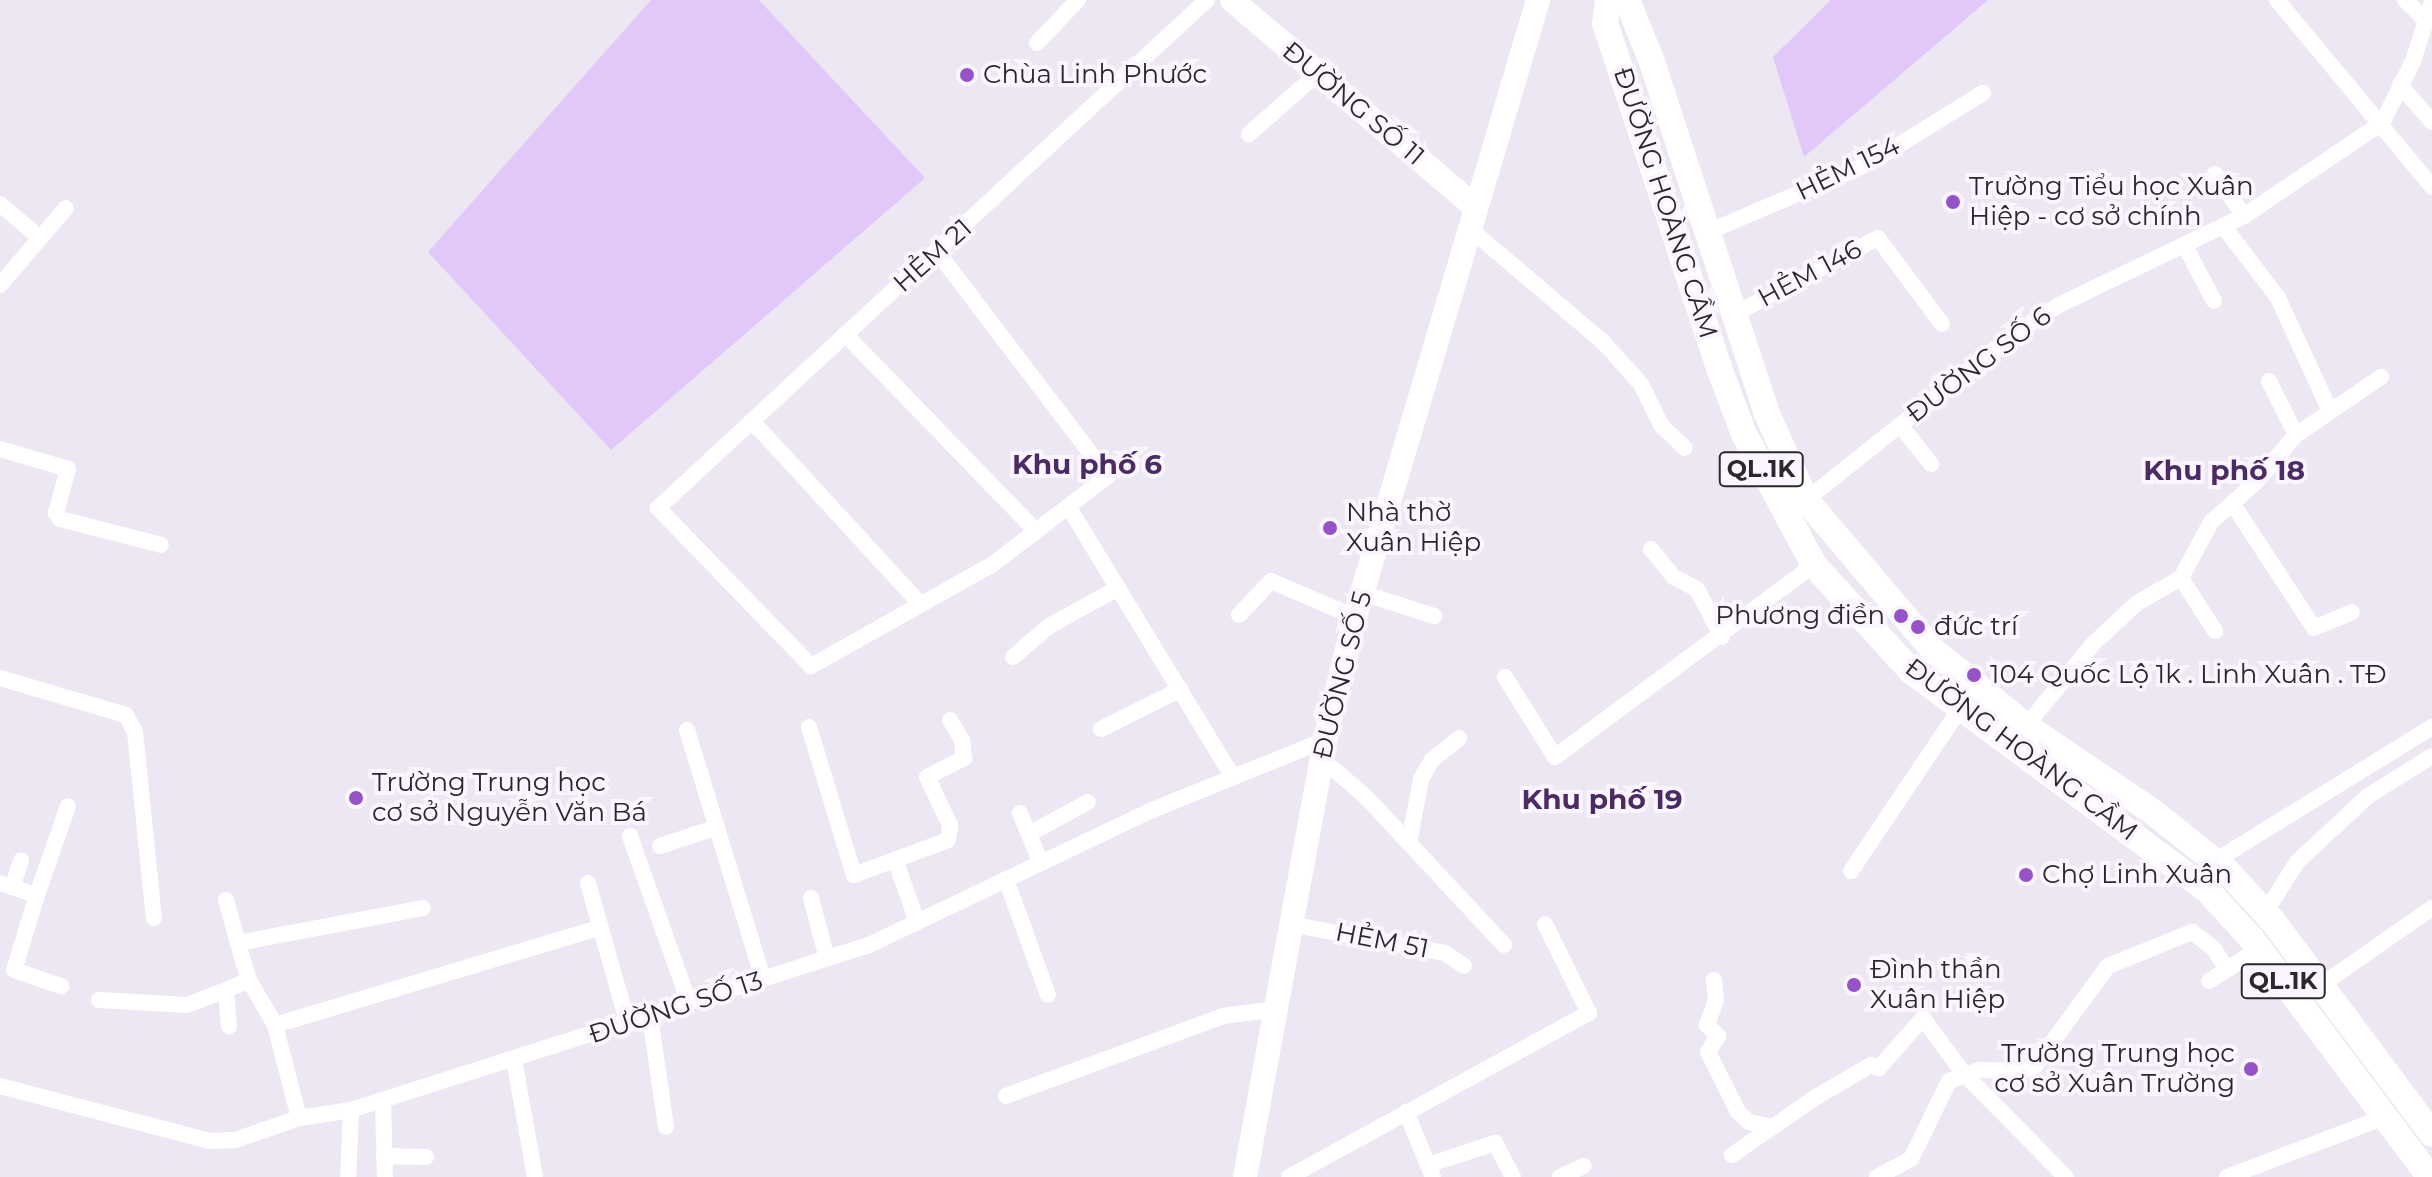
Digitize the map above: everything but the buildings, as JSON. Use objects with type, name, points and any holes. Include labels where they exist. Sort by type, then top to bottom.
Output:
[{"type":"main road","name":"ĐƯỜNG SỐ 11","points":[[1232,0],[1472,218]]},
{"type":"main road","name":"ĐƯỜNG SỐ 5","points":[[1245,1177],[1295,925],[1323,749],[1359,605],[1538,0]]},
{"type":"main road","name":"ĐƯỜNG HOÀNG CẦM","points":[[1624,0],[1708,232],[1767,414],[1806,500],[1933,650],[2026,726],[2215,861],[2265,913],[2432,1134]]},
{"type":"main road","name":"ĐƯỜNG HOÀNG CẦM","points":[[1624,0],[1605,23],[1719,368],[1748,444],[1814,565],[1911,671],[1959,710],[2207,890],[2259,949],[2430,1177]]},
{"type":"street","points":[[1037,43],[1078,0]]},
{"type":"street","name":"HẺM 21","points":[[921,605],[811,666],[658,508],[845,334],[938,253],[1207,0]]},
{"type":"street","points":[[2277,0],[2432,187]]},
{"type":"street","points":[[2405,0],[2426,20]]},
{"type":"street","points":[[2382,123],[2432,2]]},
{"type":"street","points":[[1249,134],[1317,74]]},
{"type":"street","points":[[2400,85],[2432,122]]},
{"type":"street","name":"HẺM 154","points":[[1708,232],[1870,163],[1983,93]]},
{"type":"street","name":"ĐƯỜNG SỐ 6","points":[[1806,500],[2059,305],[2244,216],[2382,123]]},
{"type":"street","points":[[2215,174],[2244,216]]},
{"type":"street","points":[[0,204],[40,238]]},
{"type":"street","points":[[0,285],[66,208]]},
{"type":"street","points":[[1472,218],[1604,343],[1641,384],[1661,425],[1685,448]]},
{"type":"street","points":[[2224,227],[2278,298],[2330,411]]},
{"type":"street","name":"HẺM 146","points":[[1733,315],[1878,238],[1942,324]]},
{"type":"street","points":[[2185,246],[2214,301]]},
{"type":"street","points":[[753,422],[921,605],[993,564],[1108,476],[938,253]]},
{"type":"street","points":[[845,334],[1035,530]]},
{"type":"street","points":[[2026,726],[2093,644],[2137,603],[2181,578],[2211,522],[2296,435],[2381,377]]},
{"type":"street","points":[[2269,381],[2296,435]]},
{"type":"street","points":[[1900,425],[1931,464]]},
{"type":"street","points":[[0,449],[68,469],[56,513],[60,519],[161,545]]},
{"type":"street","points":[[2232,503],[2314,628],[2352,612]]},
{"type":"street","points":[[1068,506],[1232,776]]},
{"type":"street","points":[[1651,549],[1674,577],[1697,589],[1722,637]]},
{"type":"street","points":[[1505,677],[1555,757],[1722,637],[1814,565]]},
{"type":"street","points":[[2181,578],[2215,631]]},
{"type":"street","points":[[1239,615],[1271,581],[1359,605],[1434,616]]},
{"type":"street","points":[[1013,657],[1049,626],[1118,588]]},
{"type":"street","points":[[0,678],[126,715],[135,732],[154,918]]},
{"type":"street","points":[[1101,729],[1181,689]]},
{"type":"street","points":[[1851,871],[1959,710]]},
{"type":"street","points":[[809,727],[854,875],[896,862],[948,840],[950,825],[927,777],[964,758],[962,740],[950,720]]},
{"type":"street","points":[[2215,861],[2432,727]]},
{"type":"street","points":[[687,730],[763,979]]},
{"type":"street","points":[[1409,843],[1421,779],[1432,760],[1459,738]]},
{"type":"street","points":[[1323,749],[1504,945]]},
{"type":"street","name":"ĐƯỜNG SỐ 13","points":[[0,1086],[209,1141],[235,1140],[299,1118],[351,1110],[383,1101],[827,958],[917,922],[1232,776],[1323,749]]},
{"type":"street","points":[[2265,913],[2297,862],[2358,805],[2432,756]]},
{"type":"street","points":[[1029,834],[1088,802]]},
{"type":"street","points":[[61,986],[14,970],[68,806]]},
{"type":"street","points":[[1020,813],[1041,863]]},
{"type":"street","points":[[660,846],[717,827]]},
{"type":"street","points":[[630,836],[689,1003]]},
{"type":"street","points":[[21,861],[6,885],[37,895]]},
{"type":"street","points":[[896,862],[917,922]]},
{"type":"street","points":[[1006,879],[1048,995]]},
{"type":"street","points":[[588,883],[598,928],[628,1024]]},
{"type":"street","points":[[811,898],[827,958]]},
{"type":"street","points":[[226,900],[249,980],[275,1025],[299,1118]]},
{"type":"street","points":[[238,943],[423,908]]},
{"type":"street","points":[[2320,986],[2432,908]]},
{"type":"street","points":[[1289,1177],[1589,1013],[1545,924]]},
{"type":"street","name":"HẺM 51","points":[[1295,925],[1445,953],[1464,966]]},
{"type":"street","points":[[275,1025],[598,928]]},
{"type":"street","points":[[1877,1177],[1911,1159],[1939,1092],[1964,1074],[2035,1066],[2108,966],[2174,936],[2192,932],[2213,948],[2227,969]]},
{"type":"street","points":[[2209,981],[2259,949]]},
{"type":"street","points":[[99,1000],[187,1005],[249,980]]},
{"type":"street","points":[[1714,980],[1716,1000],[1707,1025],[1718,1036],[1708,1052],[1738,1112],[1749,1122],[1772,1127]]},
{"type":"street","points":[[226,990],[229,1026]]},
{"type":"street","points":[[1006,1096],[1236,1012],[1277,1009]]},
{"type":"street","points":[[650,1016],[666,1127]]},
{"type":"street","points":[[1732,1155],[1871,1065],[1879,1068],[1923,1018],[1964,1074],[2066,1177]]},
{"type":"street","points":[[514,1060],[535,1177]]},
{"type":"street","points":[[383,1101],[385,1177]]},
{"type":"street","points":[[348,1177],[351,1110]]},
{"type":"street","points":[[1406,1112],[1430,1171],[1495,1143],[1513,1177]]},
{"type":"street","points":[[2227,1177],[2385,1117]]},
{"type":"street","points":[[384,1156],[426,1157]]},
{"type":"street","points":[[1560,1177],[1584,1166]]},
{"type":"shaded area","points":[[651,0],[759,0],[925,178],[611,450],[428,252]]},
{"type":"shaded area","points":[[1831,0],[1988,0],[1804,157],[1773,57]]},
{"type":"place","name":"Chùa Linh Phước","points":[[967,75]]},
{"type":"place","name":"Trường Tiểu học Xuân Hiệp - cơ sở chính","points":[[1953,202]]},
{"type":"place","name":"Nhà thờ Xuân Hiệp","points":[[1330,528]]},
{"type":"place","name":"Phương điền","points":[[1901,616]]},
{"type":"place","name":"đức trí","points":[[1918,627]]},
{"type":"place","name":"104 Quốc Lộ 1k . Linh Xuân . TĐ","points":[[1974,675]]},
{"type":"place","name":"Trường Trung học cơ sở Nguyễn Văn Bá","points":[[356,798]]},
{"type":"place","name":"Chợ Linh Xuân","points":[[2026,875]]},
{"type":"place","name":"Đình thần Xuân Hiệp","points":[[1854,985]]},
{"type":"place","name":"Trường Trung học cơ sở Xuân Trường","points":[[2251,1069]]},
{"type":"district","name":"Khu phố 6","points":[[1087,464]]},
{"type":"district","name":"Khu phố 18","points":[[2224,470]]},
{"type":"district","name":"Khu phố 19","points":[[1602,799]]}]
